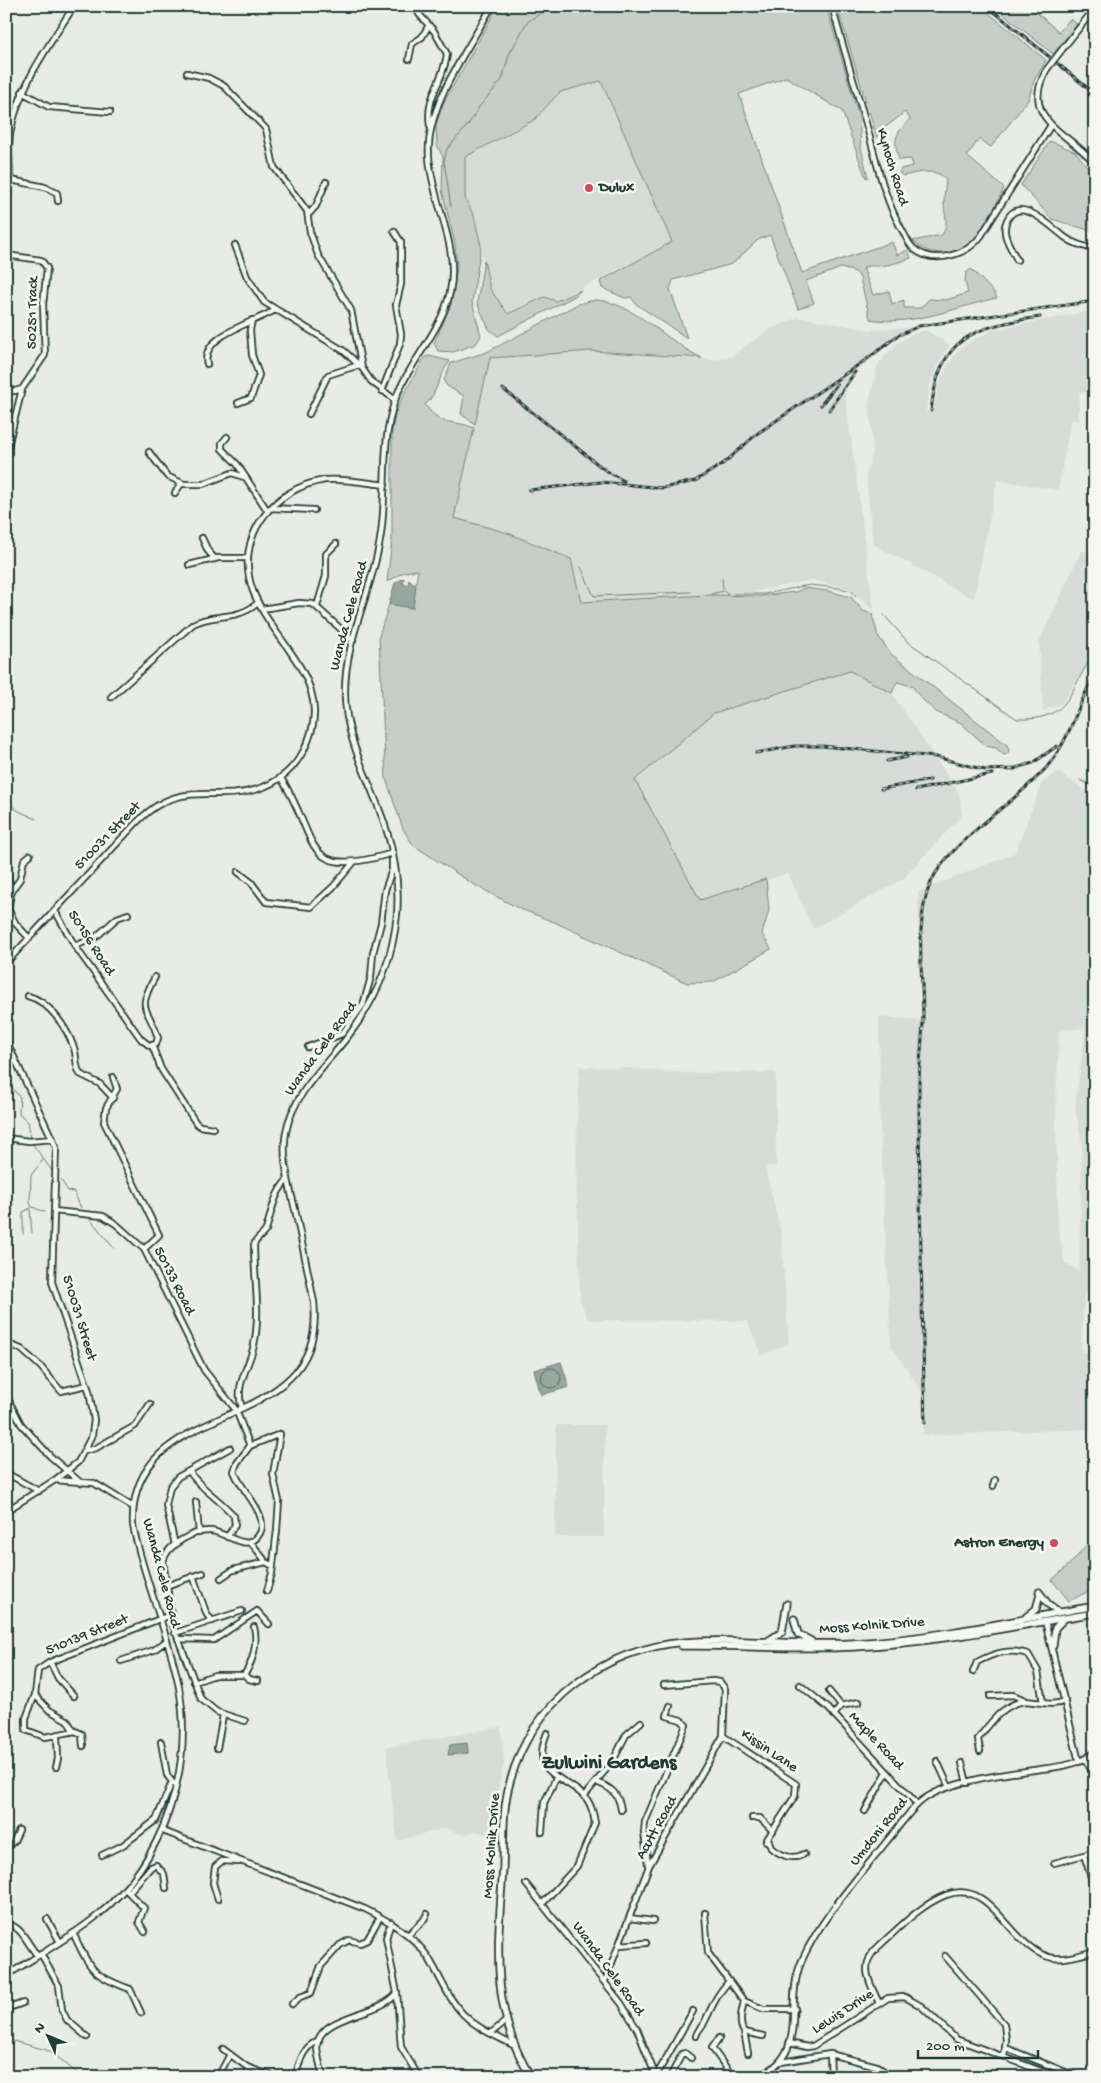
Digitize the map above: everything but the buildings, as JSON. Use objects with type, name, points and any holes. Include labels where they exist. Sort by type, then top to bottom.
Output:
[{"type":"main road","points":[[1022,1620],[1036,1609],[1040,1593],[1048,1604],[1059,1612]]},
{"type":"main road","points":[[765,1642],[778,1637],[782,1632],[787,1604]]},
{"type":"main road","name":"Moss Kolnik Drive","points":[[531,2077],[513,2045],[499,1989],[498,1966],[504,1831],[509,1783],[519,1755],[533,1728],[566,1690],[601,1666],[648,1648],[686,1642],[851,1643],[899,1639],[1022,1620],[1095,1606]]},
{"type":"main road","name":"Moss Kolnik Drive","points":[[648,1648],[702,1645],[852,1647],[950,1638],[1095,1612]]},
{"type":"main road","points":[[1053,1646],[1055,1628],[1065,1618]]},
{"type":"main road","points":[[794,1619],[798,1634],[814,1642]]},
{"type":"street","points":[[6,203],[11,180],[10,140],[22,92],[74,6]]},
{"type":"street","name":"Wanda Cele Road","points":[[6,1976],[60,1942],[99,1914],[124,1889],[163,1831],[182,1750],[182,1713],[178,1682],[133,1525],[136,1491],[145,1471],[163,1450],[179,1438],[271,1393],[292,1377],[303,1362],[313,1337],[315,1320],[314,1302],[288,1179],[285,1142],[291,1114],[302,1095],[358,1023],[385,969],[397,912],[397,875],[382,817],[347,719],[344,682],[353,640],[380,543],[387,439],[395,400],[441,316],[448,299],[452,278],[450,245],[430,162],[430,128],[440,100],[492,6]]},
{"type":"street","name":"Kynoch Road","points":[[832,6],[887,201],[907,240],[918,251],[935,256],[944,256],[963,252],[970,247],[980,236],[1050,125]]},
{"type":"street","points":[[1095,8],[1047,69],[1038,87],[1037,98],[1041,113],[1050,125],[1095,164]]},
{"type":"street","points":[[419,14],[429,25],[447,54],[431,100],[430,128]]},
{"type":"street","points":[[408,59],[412,44],[422,37],[429,25]]},
{"type":"street","points":[[187,73],[209,78],[224,86],[258,120],[269,136],[274,167],[304,205],[308,215],[310,232],[318,255],[351,310],[360,366]]},
{"type":"street","points":[[22,92],[49,107],[110,112]]},
{"type":"street","points":[[11,180],[51,189],[57,193],[58,201]]},
{"type":"street","points":[[308,215],[316,206],[326,182]]},
{"type":"street","points":[[1017,260],[1006,238],[1005,229],[1008,218],[1015,211],[1020,210],[1035,214],[1066,238],[1095,249]]},
{"type":"street","points":[[382,391],[400,344],[401,334],[396,304],[401,284],[401,242],[394,230]]},
{"type":"street","points":[[235,245],[247,277],[258,295],[275,310],[344,352],[360,366],[371,381],[395,400]]},
{"type":"street","name":"50251 Track","points":[[6,255],[41,260],[47,268],[43,305],[45,356],[22,389],[6,454]]},
{"type":"street","points":[[207,364],[209,352],[218,340],[252,320],[275,310]]},
{"type":"street","points":[[238,403],[251,398],[259,375],[252,355],[250,330],[252,320]]},
{"type":"street","points":[[309,414],[314,400],[328,375],[360,366]]},
{"type":"street","points":[[6,390],[15,391],[22,389]]},
{"type":"street","points":[[227,437],[223,440],[221,448],[237,464],[268,509],[314,510]]},
{"type":"street","points":[[149,452],[167,476],[182,483],[203,484],[232,473],[244,476]]},
{"type":"street","name":"510031 Street","points":[[6,963],[136,823],[156,806],[188,794],[247,793],[281,778],[295,764],[308,742],[312,725],[313,700],[304,672],[262,610],[250,580],[248,558],[256,528],[268,509],[296,488],[326,480],[385,485]]},
{"type":"street","points":[[175,493],[182,483]]},
{"type":"street","points":[[202,538],[208,551],[215,558]]},
{"type":"street","points":[[317,606],[326,576],[326,554],[336,544]]},
{"type":"street","points":[[189,565],[215,558],[248,558]]},
{"type":"street","points":[[111,697],[190,627],[202,620],[240,615],[258,603]]},
{"type":"street","points":[[262,610],[310,603],[317,606],[353,640]]},
{"type":"street","points":[[281,778],[294,798],[310,839],[318,853],[334,862],[354,862],[392,854],[392,870],[385,890],[381,923],[373,953],[367,994],[363,1005],[342,1034],[308,1047]]},
{"type":"street","points":[[29,938],[16,924],[7,906],[12,890],[20,879],[24,861],[30,855]]},
{"type":"street","points":[[238,872],[251,882],[268,902],[310,907],[333,887],[354,862]]},
{"type":"street","points":[[6,872],[12,890]]},
{"type":"street","name":"50156 Road","points":[[55,910],[76,946],[106,990],[145,1044],[152,1046]]},
{"type":"street","points":[[76,946],[96,938],[117,918],[128,914]]},
{"type":"street","points":[[155,977],[144,1003],[146,1014],[158,1038],[156,1044],[152,1046],[161,1069],[196,1123],[200,1126],[214,1128]]},
{"type":"street","points":[[28,996],[44,1003],[60,1024],[74,1046],[80,1074],[100,1084],[113,1098]]},
{"type":"street","name":"510031 Street","points":[[6,1040],[56,1147],[52,1282],[87,1385],[94,1420],[92,1435],[85,1451],[67,1472],[6,1512]]},
{"type":"street","points":[[113,1077],[117,1086],[113,1098],[107,1106],[104,1118],[159,1235],[144,1249]]},
{"type":"street","points":[[6,1138],[29,1140],[53,1138]]},
{"type":"street","points":[[250,1446],[239,1409],[239,1389],[255,1338],[254,1245],[256,1240],[265,1232],[271,1206],[288,1179]]},
{"type":"street","name":"50133 Road","points":[[54,1211],[105,1217],[144,1249],[204,1370],[239,1409]]},
{"type":"street","points":[[6,1342],[21,1350],[41,1368],[59,1390],[65,1391],[87,1385]]},
{"type":"street","points":[[6,1395],[21,1424],[67,1472],[81,1482]]},
{"type":"street","points":[[85,1451],[96,1448],[135,1426],[150,1404]]},
{"type":"street","points":[[245,1721],[223,1715],[203,1701],[175,1633],[170,1615],[163,1560],[167,1552],[175,1545],[199,1533],[212,1531],[238,1542],[250,1541],[260,1533],[261,1522],[254,1505],[234,1471],[237,1463],[250,1446],[278,1433],[280,1440],[272,1474],[279,1501],[273,1566],[267,1591]]},
{"type":"street","points":[[175,1545],[167,1508],[167,1495],[175,1480],[230,1448]]},
{"type":"street","points":[[189,1471],[198,1485],[214,1496],[235,1518],[235,1525],[227,1537]]},
{"type":"street","points":[[6,1473],[39,1491]]},
{"type":"street","points":[[55,1480],[91,1482],[133,1508]]},
{"type":"street","points":[[993,1486],[995,1480]]},
{"type":"street","points":[[196,1502],[199,1533]]},
{"type":"street","points":[[250,1541],[266,1562],[273,1566]]},
{"type":"street","points":[[221,1578],[233,1570],[266,1562]]},
{"type":"street","points":[[166,1586],[203,1572]]},
{"type":"street","points":[[193,1576],[207,1615],[212,1621]]},
{"type":"street","points":[[175,1633],[242,1611]]},
{"type":"street","points":[[178,1639],[214,1640],[257,1611],[269,1624]]},
{"type":"street","name":"510139 Street","points":[[73,1730],[57,1736],[42,1737],[26,1730],[26,1718],[35,1695],[38,1670],[50,1662],[170,1615]]},
{"type":"street","points":[[1045,1621],[1053,1646],[1079,1762]]},
{"type":"street","points":[[244,1675],[252,1659],[256,1636],[254,1628]]},
{"type":"street","points":[[121,1661],[154,1650],[166,1641]]},
{"type":"street","points":[[973,1672],[977,1662],[993,1654],[1010,1650],[1028,1654],[1038,1671],[1043,1703]]},
{"type":"street","points":[[50,1662],[58,1678],[74,1696]]},
{"type":"street","points":[[194,1682],[214,1675],[244,1675],[248,1679],[258,1681]]},
{"type":"street","name":"Acutt Road","points":[[605,1981],[649,1866],[723,1736],[725,1689],[720,1682],[664,1685]]},
{"type":"street","name":"Maple Road","points":[[800,1685],[815,1696],[834,1715],[917,1804]]},
{"type":"street","points":[[829,1691],[840,1706]]},
{"type":"street","points":[[35,1695],[49,1710],[67,1720],[73,1730],[82,1734],[83,1746]]},
{"type":"street","points":[[990,1696],[1012,1695],[1029,1701]]},
{"type":"street","points":[[980,1751],[978,1739],[1007,1707],[1016,1701],[1055,1704],[1064,1701]]},
{"type":"street","points":[[834,1715],[840,1706],[859,1702]]},
{"type":"street","points":[[649,1866],[644,1828],[686,1725],[682,1720],[667,1716],[670,1706]]},
{"type":"street","points":[[217,1748],[223,1715]]},
{"type":"street","points":[[585,1795],[616,1757],[626,1734],[641,1722]]},
{"type":"street","points":[[543,1904],[578,1866],[594,1827],[594,1818],[585,1795],[556,1778],[548,1768],[542,1755],[543,1742],[548,1732]]},
{"type":"street","points":[[56,1767],[58,1759],[57,1736]]},
{"type":"street","name":"Kissin Lane","points":[[723,1736],[796,1784],[795,1796],[767,1840],[771,1848],[788,1856],[796,1858],[804,1854]]},
{"type":"street","points":[[102,1855],[123,1845],[156,1820],[174,1784],[166,1775],[161,1742]]},
{"type":"street","name":"Umdoni Road","points":[[789,2043],[795,2009],[796,1979],[811,1944],[870,1863],[917,1804],[933,1792],[949,1787],[1079,1762],[1095,1752]]},
{"type":"street","points":[[1085,1759],[1095,1776]]},
{"type":"street","points":[[937,1761],[949,1787]]},
{"type":"street","points":[[962,1763],[967,1783]]},
{"type":"street","points":[[865,1810],[888,1772]]},
{"type":"street","points":[[542,1832],[544,1803],[556,1778]]},
{"type":"street","points":[[596,1782],[607,1786],[615,1793],[621,1810]]},
{"type":"street","points":[[752,1818],[760,1818],[773,1831]]},
{"type":"street","points":[[6,1848],[14,1841],[19,1830]]},
{"type":"street","points":[[163,1831],[391,1922],[408,1935],[427,1956],[463,2014],[475,2025],[513,2045]]},
{"type":"street","points":[[1054,1863],[1095,1852]]},
{"type":"street","points":[[1084,1855],[1091,1878]]},
{"type":"street","points":[[218,1899],[214,1887],[215,1867],[222,1861],[242,1862]]},
{"type":"street","points":[[129,1892],[156,1865],[164,1874],[166,1888]]},
{"type":"street","name":"Wanda Cele Road","points":[[526,1884],[605,1981],[630,2016],[656,2076]]},
{"type":"street","points":[[124,1889],[144,1908],[139,1922],[145,1932]]},
{"type":"street","points":[[879,2003],[867,1979],[868,1960],[872,1952],[916,1914],[946,1895],[968,1892],[982,1898],[1028,1945],[1044,1956],[1060,1959],[1095,1951]]},
{"type":"street","points":[[704,1913],[706,1947],[744,2001],[763,2009],[795,2009]]},
{"type":"street","points":[[408,1935],[423,1921],[427,1914]]},
{"type":"street","points":[[292,2004],[300,1997],[311,1993],[321,1966],[343,1942],[349,1940],[360,1943],[366,1940],[380,1917]]},
{"type":"street","points":[[629,1918],[653,1921]]},
{"type":"street","points":[[47,1919],[60,1942]]},
{"type":"street","points":[[391,1922],[386,1938],[397,1992],[401,2047],[419,2077]]},
{"type":"street","points":[[6,1924],[13,1925],[39,1955],[59,1986],[62,2010],[67,2020],[87,2037]]},
{"type":"street","points":[[73,1933],[87,1963],[95,1973],[130,1989],[140,2013]]},
{"type":"street","points":[[619,1945],[646,1943]]},
{"type":"street","points":[[945,1956],[1004,2024],[1006,2032],[1004,2057]]},
{"type":"street","points":[[696,2036],[698,2028],[706,2020],[712,2003],[729,1981]]},
{"type":"street","points":[[295,2077],[304,2050],[312,2043],[319,2040],[335,2024],[387,2003],[397,1992]]},
{"type":"street","name":"Lewis Drive","points":[[789,2043],[807,2047],[813,2046],[879,2003],[895,1996],[911,1999],[921,2006],[956,2039],[1057,2077]]},
{"type":"street","points":[[744,2001],[740,2022],[748,2053]]},
{"type":"street","points":[[6,2009],[22,2003]]},
{"type":"street","points":[[656,2076],[693,2011]]},
{"type":"street","points":[[491,2033],[506,2020]]},
{"type":"street","points":[[744,2032],[763,2036]]},
{"type":"street","points":[[718,2038],[712,2048],[733,2077]]},
{"type":"street","points":[[319,2040],[318,2051],[323,2077]]},
{"type":"street","points":[[781,2062],[789,2043]]},
{"type":"street","points":[[1006,2048],[1078,2077]]},
{"type":"street","points":[[223,2049],[247,2067],[275,2077]]},
{"type":"street","points":[[670,2077],[682,2054],[685,2053],[691,2058]]},
{"type":"street","points":[[218,2077],[230,2054]]},
{"type":"street","points":[[830,2054],[831,2077]]},
{"type":"street","points":[[757,2077],[781,2062],[830,2054],[877,2066],[892,2077]]},
{"type":"shaded area","points":[[498,6],[826,6],[859,117],[861,148],[868,177],[866,178],[842,111],[786,77],[739,94],[802,273],[892,242],[897,255],[908,250],[911,258],[891,264],[863,268],[873,295],[889,291],[892,304],[904,300],[904,308],[921,308],[929,299],[946,300],[968,293],[965,281],[966,273],[971,269],[993,291],[997,298],[918,318],[886,321],[870,319],[860,278],[856,272],[841,268],[806,281],[814,303],[798,309],[770,235],[758,240],[732,264],[673,280],[670,289],[687,338],[636,304],[631,297],[625,298],[602,288],[600,281],[672,242],[601,81],[560,92],[534,120],[465,157],[465,198],[474,216],[481,246],[472,302],[481,336],[476,344],[453,352],[438,351],[434,343],[451,305],[457,266],[455,244],[442,190],[443,157],[437,145],[436,125],[443,104]]},
{"type":"shaded area","points":[[837,6],[980,6],[1046,60],[1034,81],[1028,100],[991,147],[979,139],[967,156],[1004,188],[982,230],[966,246],[956,251],[940,253],[924,249],[913,241],[942,235],[946,227],[944,195],[946,180],[937,173],[932,172],[903,176],[899,173],[901,169],[913,166],[911,159],[899,160],[896,147],[898,133],[910,119],[905,112],[883,129],[877,138]]},
{"type":"shaded area","points":[[993,6],[1029,6],[1059,32],[1070,19],[1077,24],[1053,54]]},
{"type":"shaded area","points":[[601,81],[673,242],[556,301],[544,297],[507,314],[490,289],[474,216],[465,198],[465,157],[534,120],[560,92]]},
{"type":"shaded area","points":[[1050,141],[1076,152],[1095,177],[1095,232],[1052,219],[1021,185]]},
{"type":"shaded area","points":[[484,260],[490,289],[508,314],[544,297],[556,301],[581,290],[575,296],[498,336],[489,329],[477,303]]},
{"type":"shaded area","points":[[595,300],[608,302],[636,314],[702,358],[592,351],[490,358],[475,424],[461,414],[464,396],[447,386],[444,381],[451,363],[487,352],[578,304]]},
{"type":"shaded area","points":[[1095,310],[1095,392],[1079,392],[1079,420],[1071,420],[1058,490],[997,480],[974,599],[873,544],[866,475],[873,452],[869,402],[877,367],[897,343],[912,334],[926,330],[950,345],[942,357],[931,382],[926,411],[933,413],[938,387],[947,365],[962,347],[992,330]]},
{"type":"shaded area","points":[[799,317],[871,330],[911,327],[891,338],[862,360],[845,393],[874,611],[852,590],[812,580],[737,595],[580,602],[454,518],[489,358],[592,351],[714,360],[730,357],[770,329]]},
{"type":"shaded area","points":[[429,356],[450,361],[432,396],[425,405],[437,417],[443,420],[474,428],[454,518],[508,533],[571,559],[581,602],[708,595],[760,596],[796,592],[805,588],[851,597],[863,611],[872,614],[878,636],[891,654],[1007,745],[1009,751],[1007,754],[1004,755],[996,748],[986,746],[961,723],[936,712],[912,686],[897,682],[892,693],[850,671],[714,713],[635,780],[700,900],[766,879],[769,910],[762,934],[771,949],[713,982],[687,983],[554,922],[518,908],[473,884],[413,845],[403,829],[386,779],[379,636],[389,604],[412,608],[418,570],[404,572],[387,582],[392,540],[392,431],[396,412],[404,394],[425,357]]},
{"type":"shaded area","points":[[1081,551],[1095,551],[1095,652],[1062,703],[1043,711],[1039,642]]},
{"type":"shaded area","points":[[850,671],[892,693],[959,793],[962,815],[903,879],[813,929],[788,873],[700,901],[635,780],[714,713]]},
{"type":"shaded area","points":[[1058,772],[1095,797],[1095,1277],[1084,1296],[1081,1352],[1095,1352],[1095,1429],[923,1435],[922,1392],[891,1345],[880,1127],[879,1017],[921,1020],[918,892],[1015,853],[1042,783]],"holes":[[[1085,1028],[1075,1107],[1082,1145],[1079,1271],[1065,1263],[1058,1228],[1056,1104],[1059,1031]]]},
{"type":"shaded area","points":[[579,1067],[629,1068],[683,1073],[776,1072],[776,1166],[765,1167],[781,1233],[789,1344],[761,1355],[747,1321],[588,1320],[580,1300],[576,1169]]},
{"type":"shaded area","points":[[556,1425],[605,1425],[604,1537],[555,1537]]},
{"type":"shaded area","points":[[1095,1535],[1095,1588],[1069,1601],[1052,1580],[1073,1561]]},
{"type":"shaded area","points":[[501,1727],[504,1763],[488,1834],[474,1831],[465,1836],[446,1828],[397,1841],[386,1747]]},
{"type":"water","points":[[404,578],[403,584],[408,585],[409,579],[416,586],[413,608],[389,604],[395,583]]},
{"type":"water","points":[[561,1362],[569,1387],[541,1395],[534,1370]]},
{"type":"water","points":[[467,1743],[468,1753],[448,1755],[450,1745]]},
{"type":"waterway","points":[[6,15],[7,6]]},
{"type":"waterway","points":[[451,207],[444,161],[447,149],[502,80],[509,55],[527,22],[552,6]]},
{"type":"waterway","points":[[581,567],[594,596],[690,592]]},
{"type":"waterway","points":[[722,579],[723,589],[728,594]]},
{"type":"waterway","points":[[733,594],[764,594],[810,585],[852,591],[856,596]]},
{"type":"waterway","points":[[711,594],[724,591]]},
{"type":"waterway","points":[[884,615],[907,641],[1017,719],[1049,715],[1059,708],[1067,700],[1095,653]]},
{"type":"waterway","points":[[1080,780],[1095,787]]},
{"type":"waterway","points":[[6,800],[17,810],[36,819]]},
{"type":"waterway","points":[[6,1082],[20,1097],[19,1113],[28,1122],[31,1138]]},
{"type":"waterway","points":[[32,1143],[52,1171]]},
{"type":"waterway","points":[[43,1160],[31,1175],[30,1203],[32,1207],[45,1212]]},
{"type":"waterway","points":[[61,1180],[68,1191],[74,1192],[81,1208]]},
{"type":"waterway","points":[[23,1234],[23,1212],[31,1208]]},
{"type":"waterway","points":[[30,1209],[32,1233]]},
{"type":"waterway","points":[[90,1219],[114,1248]]},
{"type":"waterway","points":[[6,2039],[50,2051],[82,2077]]},
{"type":"railway","points":[[987,6],[1095,94]]},
{"type":"railway","points":[[862,363],[897,336],[919,326],[1095,301]]},
{"type":"railway","points":[[931,411],[935,386],[942,366],[951,351],[963,340],[978,331],[996,325],[1040,317]]},
{"type":"railway","points":[[529,490],[601,482],[663,488],[695,481],[724,463],[758,433],[867,359]]},
{"type":"railway","points":[[829,410],[855,372]]},
{"type":"railway","points":[[821,405],[837,384]]},
{"type":"railway","points":[[503,389],[605,470],[624,481]]},
{"type":"railway","points":[[925,1423],[919,1085],[923,1016],[921,930],[926,897],[931,882],[952,852],[1046,768],[1062,745],[1095,674]]},
{"type":"railway","points":[[756,753],[795,746],[822,746],[936,757],[985,770],[1015,769]]},
{"type":"railway","points":[[1009,770],[1033,763],[1057,746]]},
{"type":"railway","points":[[887,761],[907,757]]},
{"type":"railway","points":[[916,790],[992,774]]},
{"type":"railway","points":[[881,789],[930,780]]},
{"type":"place","name":"Dulux","points":[[589,188]]},
{"type":"place","name":"Astron Energy","points":[[1054,1543]]},
{"type":"district","name":"Zulwini Gardens","points":[[609,1764]]}]
